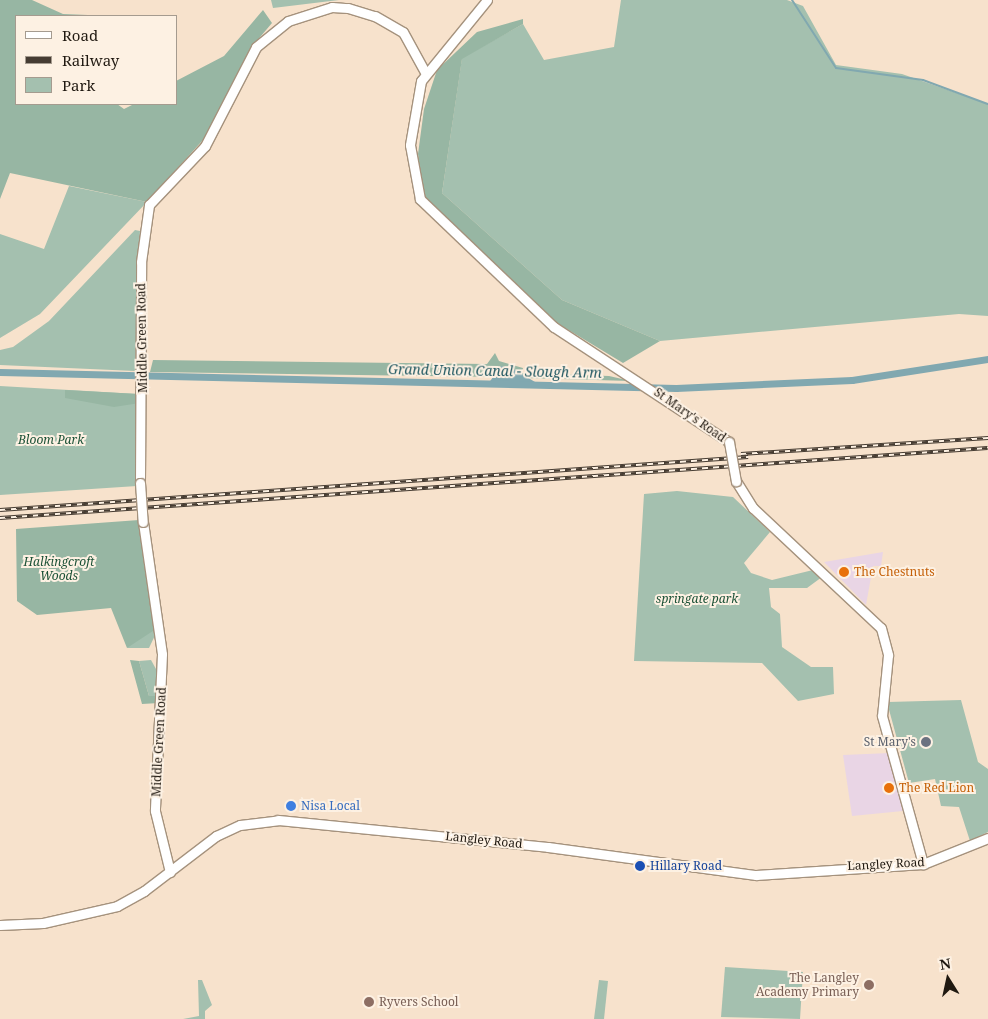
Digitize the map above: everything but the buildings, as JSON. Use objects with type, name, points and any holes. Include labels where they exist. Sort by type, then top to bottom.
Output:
[{"type":"street","points":[[425,72],[487,0]]},
{"type":"street","name":"Middle Green Road","points":[[170,872],[155,810],[162,654],[143,522],[140,482],[144,360],[142,262],[149,205],[204,146],[256,47],[288,21],[332,7],[348,8],[375,16],[403,32],[425,72]]},
{"type":"street","name":"St Mary's Road","points":[[425,72],[410,129],[420,199],[544,319],[671,400],[730,442],[736,481],[753,508],[881,628],[888,655],[882,716],[924,864]]},
{"type":"street","name":"Langley Road","points":[[0,925],[43,922],[117,906],[170,872],[216,836],[240,825],[278,820],[539,846],[739,875],[924,864],[988,838]]},
{"type":"shaded area","points":[[883,552],[881,566],[873,566],[866,605],[824,562]]},
{"type":"shaded area","points":[[890,753],[903,811],[852,816],[843,755]]},
{"type":"green space","points":[[0,0],[32,0],[63,14],[88,15],[15,15],[15,105],[118,105],[124,109],[132,105],[178,105],[178,80],[224,56],[263,10],[272,23],[250,49],[211,131],[147,202],[10,173],[0,199]]},
{"type":"green space","points":[[271,0],[339,0],[273,8]]},
{"type":"green space","points":[[621,0],[787,0],[803,6],[836,65],[902,74],[988,104],[988,316],[959,314],[660,341],[562,300],[442,193],[462,58],[523,24],[544,60],[614,47]]},
{"type":"green space","points":[[523,19],[523,24],[462,59],[442,193],[562,300],[660,341],[623,363],[557,323],[423,195],[418,154],[424,109],[437,70],[477,32]]},
{"type":"green space","points":[[69,186],[147,202],[40,314],[0,338],[0,234],[44,249]]},
{"type":"green space","points":[[135,230],[140,231],[135,371],[0,365],[0,350],[13,347],[49,321]]},
{"type":"green space","points":[[495,353],[499,361],[523,368],[522,373],[609,376],[631,381],[524,378],[501,366],[497,377],[150,372],[153,360],[487,364]]},
{"type":"green space","name":"Bloom Park","points":[[0,386],[138,394],[137,486],[0,495]]},
{"type":"green space","points":[[65,390],[138,394],[140,403],[114,407],[65,398]]},
{"type":"green space","name":"springate park","points":[[677,491],[733,497],[770,532],[744,563],[751,573],[772,580],[813,570],[822,577],[807,588],[769,588],[771,607],[780,614],[782,647],[811,667],[833,667],[834,694],[798,701],[762,663],[634,661],[644,494]]},
{"type":"green space","name":"Halkingcroft Woods","points":[[139,520],[159,627],[127,648],[111,608],[37,615],[17,601],[16,529]]},
{"type":"green space","points":[[159,627],[149,648],[127,648],[135,638]]},
{"type":"green space","points":[[130,660],[139,661],[149,696],[161,696],[159,703],[142,704]]},
{"type":"green space","points":[[151,660],[161,678],[161,696],[149,696],[139,661]]},
{"type":"green space","points":[[961,700],[978,762],[988,769],[988,832],[970,841],[959,807],[941,806],[935,779],[909,783],[888,706],[888,702]]},
{"type":"green space","points":[[725,967],[803,972],[800,1019],[721,1017]]},
{"type":"green space","points":[[198,980],[202,980],[212,1005],[205,1011],[205,1019],[183,1019],[199,1016]]},
{"type":"green space","points":[[599,980],[608,981],[604,1019],[594,1019]]},
{"type":"water","points":[[501,366],[515,370],[540,385],[488,384]]},
{"type":"waterway","points":[[792,0],[836,68],[923,80],[988,104]]},
{"type":"waterway","name":"Grand Union Canal - Slough Arm","points":[[0,372],[676,388],[852,380],[988,359]]},
{"type":"railway","points":[[741,454],[988,438]]},
{"type":"railway","points":[[0,518],[988,448]]},
{"type":"railway","points":[[0,510],[748,457]]},
{"type":"place","name":"The Chestnuts","points":[[844,572]]},
{"type":"place","name":"St Mary's","points":[[926,742]]},
{"type":"place","name":"The Red Lion","points":[[889,788]]},
{"type":"place","name":"Nisa Local","points":[[291,806]]},
{"type":"place","name":"Hillary Road","points":[[640,866]]},
{"type":"place","name":"The Langley Academy Primary","points":[[869,985]]},
{"type":"place","name":"Ryvers School","points":[[369,1002]]}]
